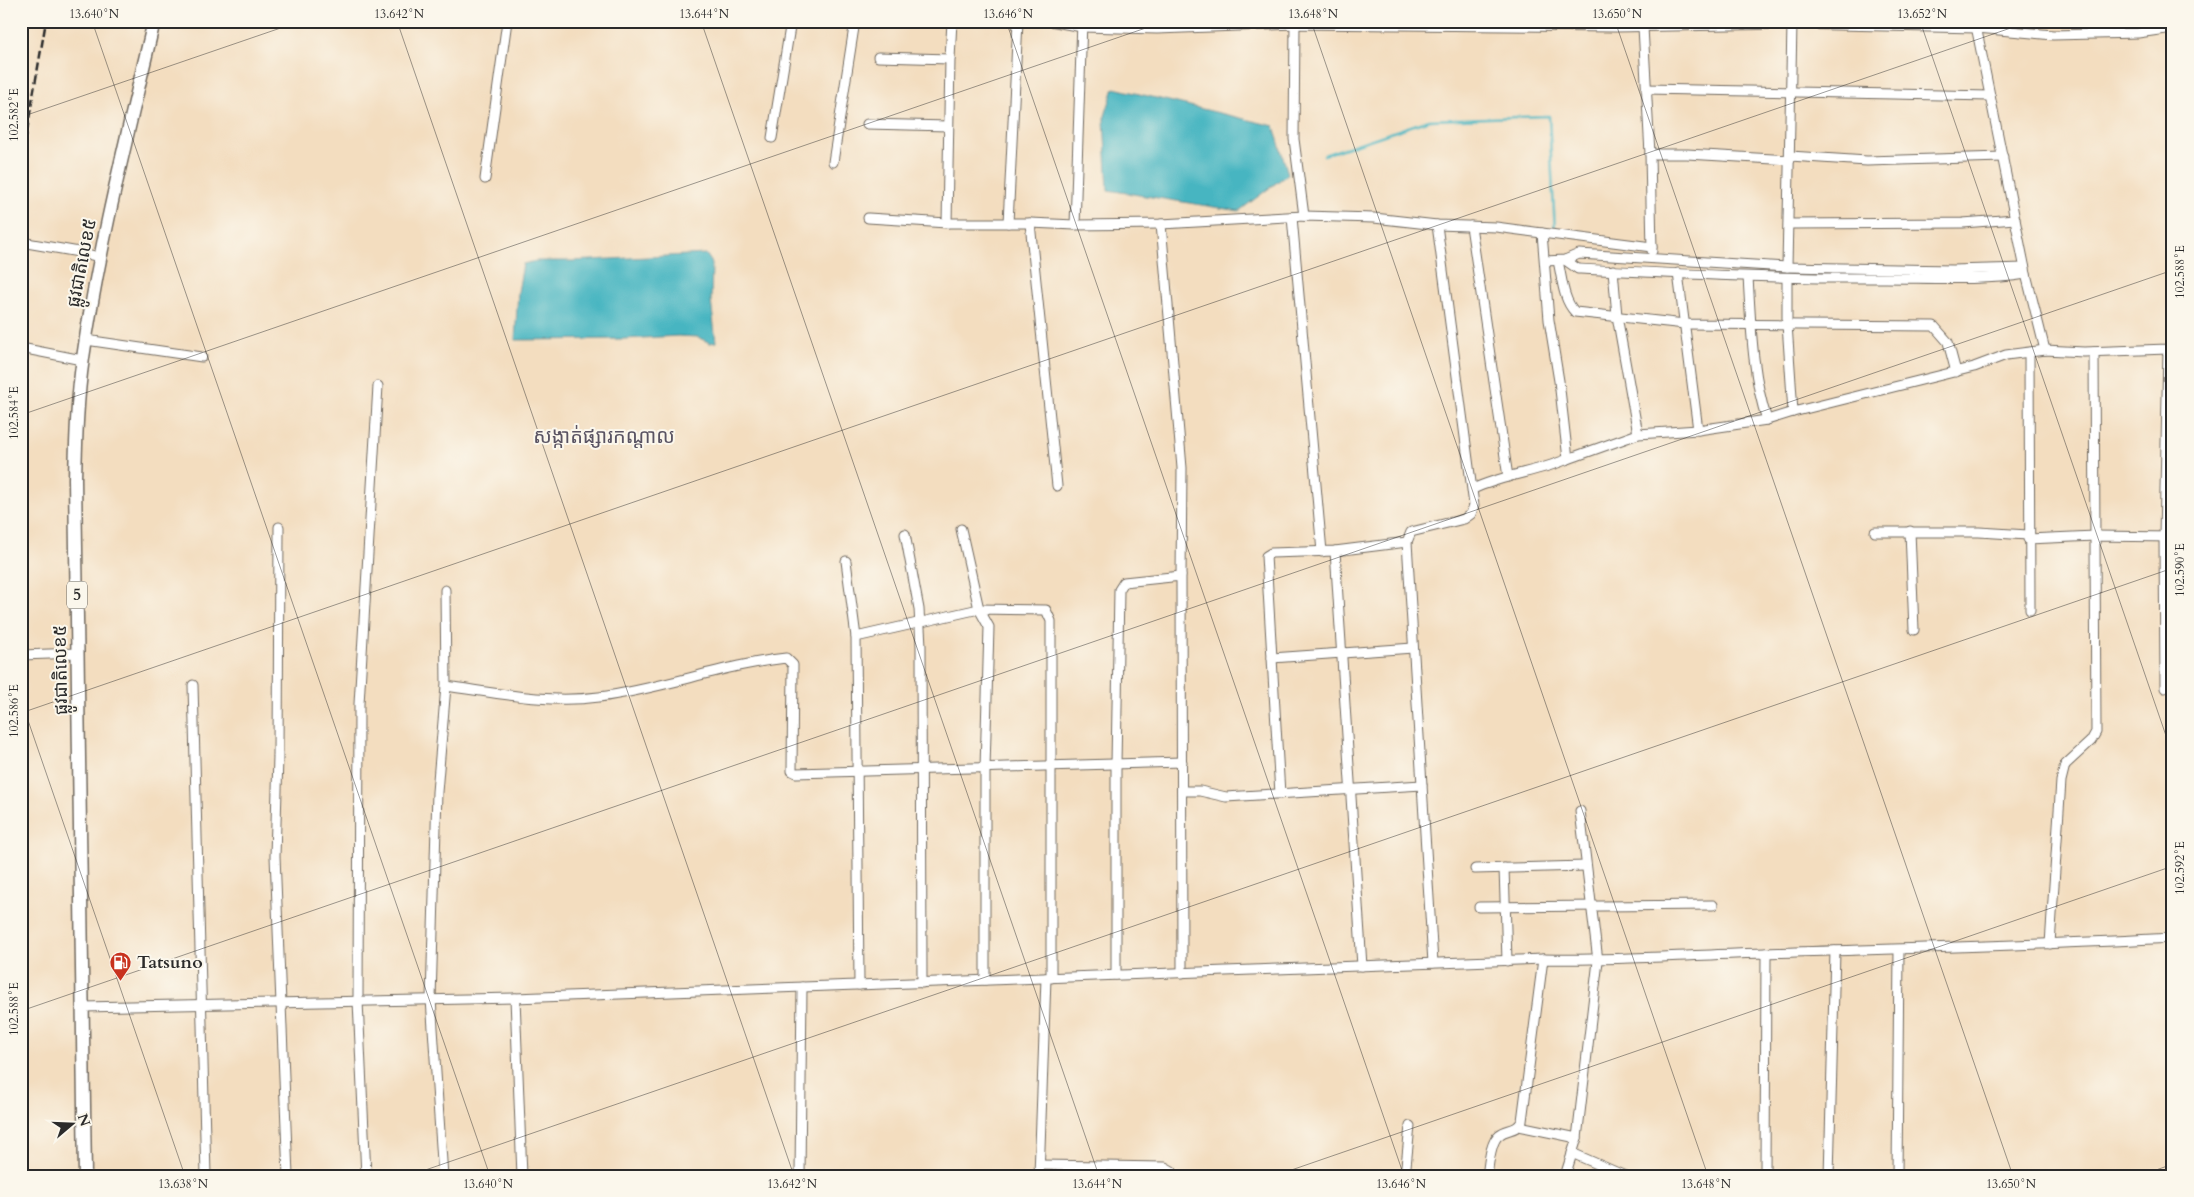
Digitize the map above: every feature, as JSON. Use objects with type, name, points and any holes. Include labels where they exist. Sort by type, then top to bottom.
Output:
[{"type":"highway","name":"ផ្លូវជាតិលេខ៥","points":[[86,1176],[75,479],[76,421],[82,360],[100,257],[154,21]]},
{"type":"street","points":[[485,179],[507,21]]},
{"type":"street","points":[[772,138],[791,21]]},
{"type":"street","points":[[833,162],[855,21]]},
{"type":"street","points":[[947,222],[952,21]]},
{"type":"street","points":[[1008,223],[1018,21]]},
{"type":"street","points":[[1050,21],[1157,29],[1295,24],[1419,23],[1643,27],[1841,23],[1976,25],[2053,35],[2138,33],[2173,24]]},
{"type":"street","points":[[1075,225],[1082,24]]},
{"type":"street","points":[[1295,24],[1294,139],[1304,216]]},
{"type":"street","points":[[1787,268],[1792,24]]},
{"type":"street","points":[[1976,25],[2044,350]]},
{"type":"street","points":[[1643,27],[1650,154],[1652,260]]},
{"type":"street","points":[[878,57],[950,59]]},
{"type":"street","points":[[1646,88],[1990,96]]},
{"type":"street","points":[[867,124],[948,126]]},
{"type":"street","points":[[1650,154],[1867,160],[2003,157]]},
{"type":"street","points":[[868,218],[1075,225],[1160,224],[1304,216],[1374,218],[1437,225],[1496,227],[1652,247]]},
{"type":"street","points":[[1292,217],[1322,552]]},
{"type":"street","points":[[1789,224],[1963,222],[2016,219]]},
{"type":"street","points":[[1030,223],[1057,486]]},
{"type":"street","points":[[1160,224],[1182,468],[1182,973]]},
{"type":"street","points":[[1433,963],[1407,542],[1411,532],[1421,528],[1464,519],[1470,514],[1474,505],[1437,225]]},
{"type":"street","points":[[1471,226],[1508,477]]},
{"type":"street","points":[[1542,233],[1549,320],[1560,381],[1568,459]]},
{"type":"street","points":[[21,242],[100,257]]},
{"type":"street","points":[[1545,261],[1562,260],[1579,254],[1787,268],[2026,271]]},
{"type":"street","points":[[1562,260],[1578,268],[1787,278],[2000,278],[2026,271]]},
{"type":"street","points":[[1562,260],[1566,297],[1575,312],[1685,324],[1934,326],[1948,342],[1956,372]]},
{"type":"street","points":[[1613,270],[1617,316],[1638,434]]},
{"type":"street","points":[[1678,273],[1690,381],[1698,430]]},
{"type":"street","points":[[1748,277],[1750,324],[1761,402],[1767,420]]},
{"type":"street","points":[[1787,278],[1787,324],[1792,412]]},
{"type":"street","points":[[86,340],[202,357]]},
{"type":"street","points":[[21,348],[82,360]]},
{"type":"street","points":[[1473,489],[1490,481],[1548,467],[1638,434],[1698,430],[1767,420],[1792,412],[1956,372],[2006,355],[2044,350],[2094,352],[2170,348],[2169,537],[2165,688]]},
{"type":"street","points":[[2050,944],[2061,781],[2065,765],[2091,741],[2096,732],[2094,352]]},
{"type":"street","points":[[2029,353],[2028,537],[2030,610]]},
{"type":"street","points":[[366,1176],[358,1001],[359,704],[378,386]]},
{"type":"street","points":[[279,527],[278,757],[275,856],[288,1176]]},
{"type":"street","points":[[961,529],[980,609],[989,627],[985,768],[984,980]]},
{"type":"street","points":[[1910,531],[1914,630]]},
{"type":"street","points":[[1875,532],[1978,532],[2028,537],[2169,537]]},
{"type":"street","points":[[905,534],[920,623],[922,983]]},
{"type":"street","points":[[1280,794],[1266,556],[1271,553],[1335,551],[1407,542]]},
{"type":"street","points":[[1335,551],[1362,966]]},
{"type":"street","points":[[846,561],[856,637],[859,985]]},
{"type":"street","points":[[1116,976],[1116,764],[1119,590],[1124,582],[1181,576]]},
{"type":"street","points":[[443,1176],[431,999],[438,792],[446,686],[446,590]]},
{"type":"street","points":[[856,637],[980,609],[1046,610],[1049,613],[1051,621],[1051,766],[1048,978],[1039,1176]]},
{"type":"street","points":[[1272,658],[1413,648]]},
{"type":"street","points":[[21,655],[78,653]]},
{"type":"street","points":[[446,686],[529,698],[599,697],[724,668],[786,658],[793,665],[792,771],[796,773],[1182,762]]},
{"type":"street","points":[[193,685],[206,1176]]},
{"type":"street","points":[[1182,791],[1200,791],[1226,797],[1422,786]]},
{"type":"street","points":[[1565,1176],[1577,1138],[1598,961],[1580,811]]},
{"type":"street","points":[[1475,869],[1586,866]]},
{"type":"street","points":[[1504,868],[1507,961]]},
{"type":"street","points":[[1479,907],[1713,905]]},
{"type":"street","points":[[83,1007],[515,998],[1543,959],[1598,961],[2173,938]]},
{"type":"street","points":[[1897,1176],[1899,950]]},
{"type":"street","points":[[1829,1176],[1835,951]]},
{"type":"street","points":[[1765,1176],[1766,953]]},
{"type":"street","points":[[1487,1176],[1495,1139],[1500,1134],[1512,1131],[1522,1121],[1543,959]]},
{"type":"street","points":[[800,1176],[802,987]]},
{"type":"street","points":[[515,998],[522,1176]]},
{"type":"street","points":[[1405,1176],[1410,1126]]},
{"type":"street","points":[[1519,1126],[1577,1138]]},
{"type":"street","points":[[1572,1153],[1625,1176]]},
{"type":"street","points":[[1040,1165],[1165,1167],[1172,1171],[1173,1176]]},
{"type":"water","points":[[1114,88],[1274,126],[1288,174],[1239,211],[1108,190],[1104,119]]},
{"type":"water","points":[[706,254],[712,263],[711,301],[716,342],[710,343],[698,337],[678,336],[624,339],[515,340],[518,292],[523,264],[536,261]]},
{"type":"waterway","points":[[1324,155],[1429,120],[1549,116],[1555,232]]},
{"type":"railway","points":[[21,165],[46,21]]},
{"type":"place","name":"Tatsuno","points":[[121,981]]},
{"type":"district","name":"សង្កាត់ផ្សារកណ្ដាល","points":[[604,436]]}]
